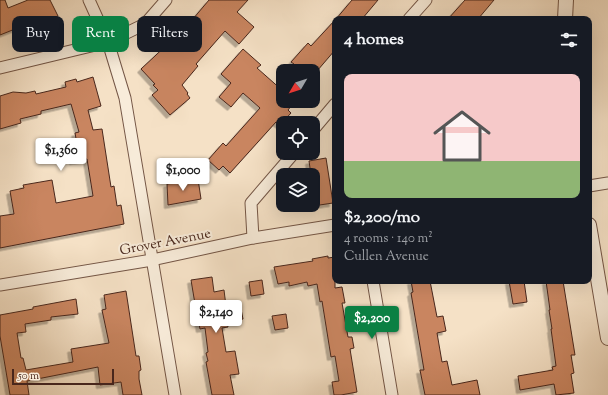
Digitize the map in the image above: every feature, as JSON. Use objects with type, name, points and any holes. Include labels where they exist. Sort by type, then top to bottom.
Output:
[{"type":"street","points":[[89,0],[96,16]]},
{"type":"street","points":[[129,32],[145,24],[166,0]]},
{"type":"street","points":[[412,16],[426,0]]},
{"type":"street","points":[[565,16],[566,0]]},
{"type":"street","points":[[0,68],[72,51]]},
{"type":"street","points":[[111,52],[125,98],[175,395]]},
{"type":"street","points":[[320,122],[332,108]]},
{"type":"street","points":[[253,238],[252,203],[288,160]]},
{"type":"street","points":[[592,185],[608,182]]},
{"type":"street","name":"Grover Avenue","points":[[0,285],[152,260],[253,238],[332,225]]},
{"type":"street","points":[[592,243],[608,338]]},
{"type":"street","points":[[374,284],[392,395]]},
{"type":"building","points":[[0,0],[5,0],[8,8],[28,0],[50,0],[58,16],[12,16],[12,30],[0,35]]},
{"type":"building","points":[[209,0],[248,0],[237,12],[254,27],[239,44],[225,31],[196,64],[198,66],[182,85],[190,98],[170,115],[152,95],[158,90],[153,85],[155,84],[141,69],[159,52],[202,52],[202,16],[195,16]]},
{"type":"building","points":[[352,0],[378,0],[365,16],[339,16]]},
{"type":"building","points":[[465,0],[494,0],[481,16],[451,16]]},
{"type":"building","points":[[332,23],[332,54],[320,68],[320,64],[294,64],[291,62],[308,43],[311,46]]},
{"type":"building","points":[[243,49],[261,65],[257,68],[276,85],[276,108],[290,108],[288,110],[291,113],[288,116],[276,116],[276,122],[230,173],[223,166],[219,170],[208,160],[223,143],[226,146],[260,108],[243,93],[231,107],[219,97],[231,83],[221,74]]},
{"type":"building","points":[[93,77],[101,106],[88,110],[93,130],[102,129],[111,187],[114,186],[117,206],[121,205],[124,224],[0,248],[0,216],[14,214],[10,191],[24,188],[23,185],[52,180],[56,203],[93,196],[87,159],[73,161],[71,145],[77,144],[75,133],[79,132],[71,104],[41,111],[41,114],[20,119],[21,123],[0,129],[0,96],[13,92],[26,93],[35,91],[36,94],[66,87],[65,82],[76,79],[77,82]]},
{"type":"building","points":[[326,158],[332,203],[320,205],[320,168],[310,168],[309,161]]},
{"type":"building","points":[[198,179],[201,199],[168,205],[167,184]]},
{"type":"building","points":[[328,256],[328,258],[332,257],[332,284],[335,284],[335,288],[342,287],[345,303],[342,303],[348,337],[352,337],[354,348],[350,349],[357,392],[334,395],[332,382],[339,381],[335,356],[331,357],[322,301],[320,302],[317,284],[308,286],[307,282],[289,286],[289,282],[278,284],[274,267],[313,261],[312,259]]},
{"type":"building","points":[[212,277],[214,292],[224,290],[226,306],[240,304],[243,319],[227,322],[228,327],[222,328],[226,352],[235,351],[239,374],[230,375],[234,395],[212,395],[206,362],[208,361],[206,353],[208,352],[205,328],[200,329],[191,280]]},
{"type":"building","points":[[262,280],[264,294],[251,296],[249,282]]},
{"type":"building","points":[[412,284],[431,284],[437,317],[443,316],[446,331],[437,333],[442,362],[447,361],[452,385],[477,380],[480,395],[425,395],[420,370],[424,370],[411,293],[413,292]]},
{"type":"building","points":[[510,284],[524,284],[527,302],[513,304]]},
{"type":"building","points":[[546,284],[563,284],[575,355],[571,355],[574,373],[571,374],[574,393],[556,395],[554,384],[520,390],[518,376],[553,370],[552,367],[556,366]]},
{"type":"building","points":[[126,291],[136,356],[139,356],[141,370],[139,371],[139,379],[142,395],[123,395],[121,382],[100,385],[98,367],[27,381],[29,395],[10,395],[0,336],[0,315],[76,299],[78,314],[51,317],[51,320],[25,324],[26,332],[17,333],[21,358],[23,358],[26,370],[73,362],[71,349],[109,343],[102,310],[106,309],[104,295]]},
{"type":"building","points":[[286,314],[288,328],[275,330],[272,316]]}]
